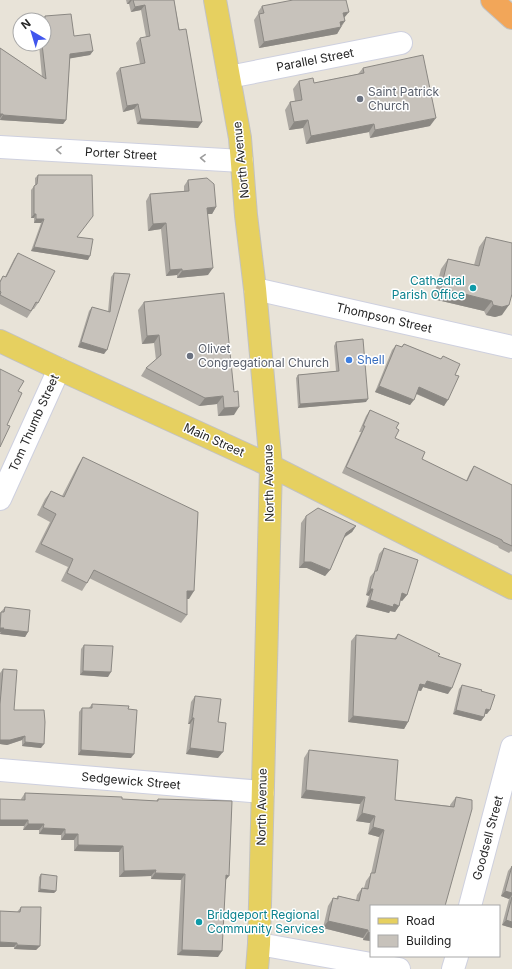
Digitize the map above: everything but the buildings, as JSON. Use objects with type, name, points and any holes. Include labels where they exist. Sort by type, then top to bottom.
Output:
[{"type":"highway","points":[[492,0],[512,18]]},
{"type":"highway","points":[[497,0],[512,11]]},
{"type":"main road","name":"North Avenue","points":[[215,0],[240,138],[246,215],[255,289],[271,466],[259,944],[257,969]]},
{"type":"main road","name":"Main Street","points":[[0,341],[271,466],[512,588]]},
{"type":"street","name":"Parallel Street","points":[[229,77],[401,43]]},
{"type":"street","name":"Porter Street","points":[[0,147],[242,161]]},
{"type":"street","name":"Thompson Street","points":[[255,289],[512,347]]},
{"type":"street","name":"Tom Thumb Street","points":[[0,499],[59,369]]},
{"type":"street","name":"Goodsell Street","points":[[470,905],[512,747]]},
{"type":"street","name":"Sedgewick Street","points":[[0,770],[263,792]]},
{"type":"street","points":[[259,944],[399,969]]},
{"type":"street","points":[[453,969],[457,957]]},
{"type":"place","name":"Saint Patrick Church","points":[[360,99]]},
{"type":"place","name":"Cathedral Parish Office","points":[[473,288]]},
{"type":"place","name":"Olivet Congregational Church","points":[[190,356]]},
{"type":"place","name":"Shell","points":[[349,360]]},
{"type":"place","name":"Bridgeport Regional Community Services","points":[[199,922]]}]
